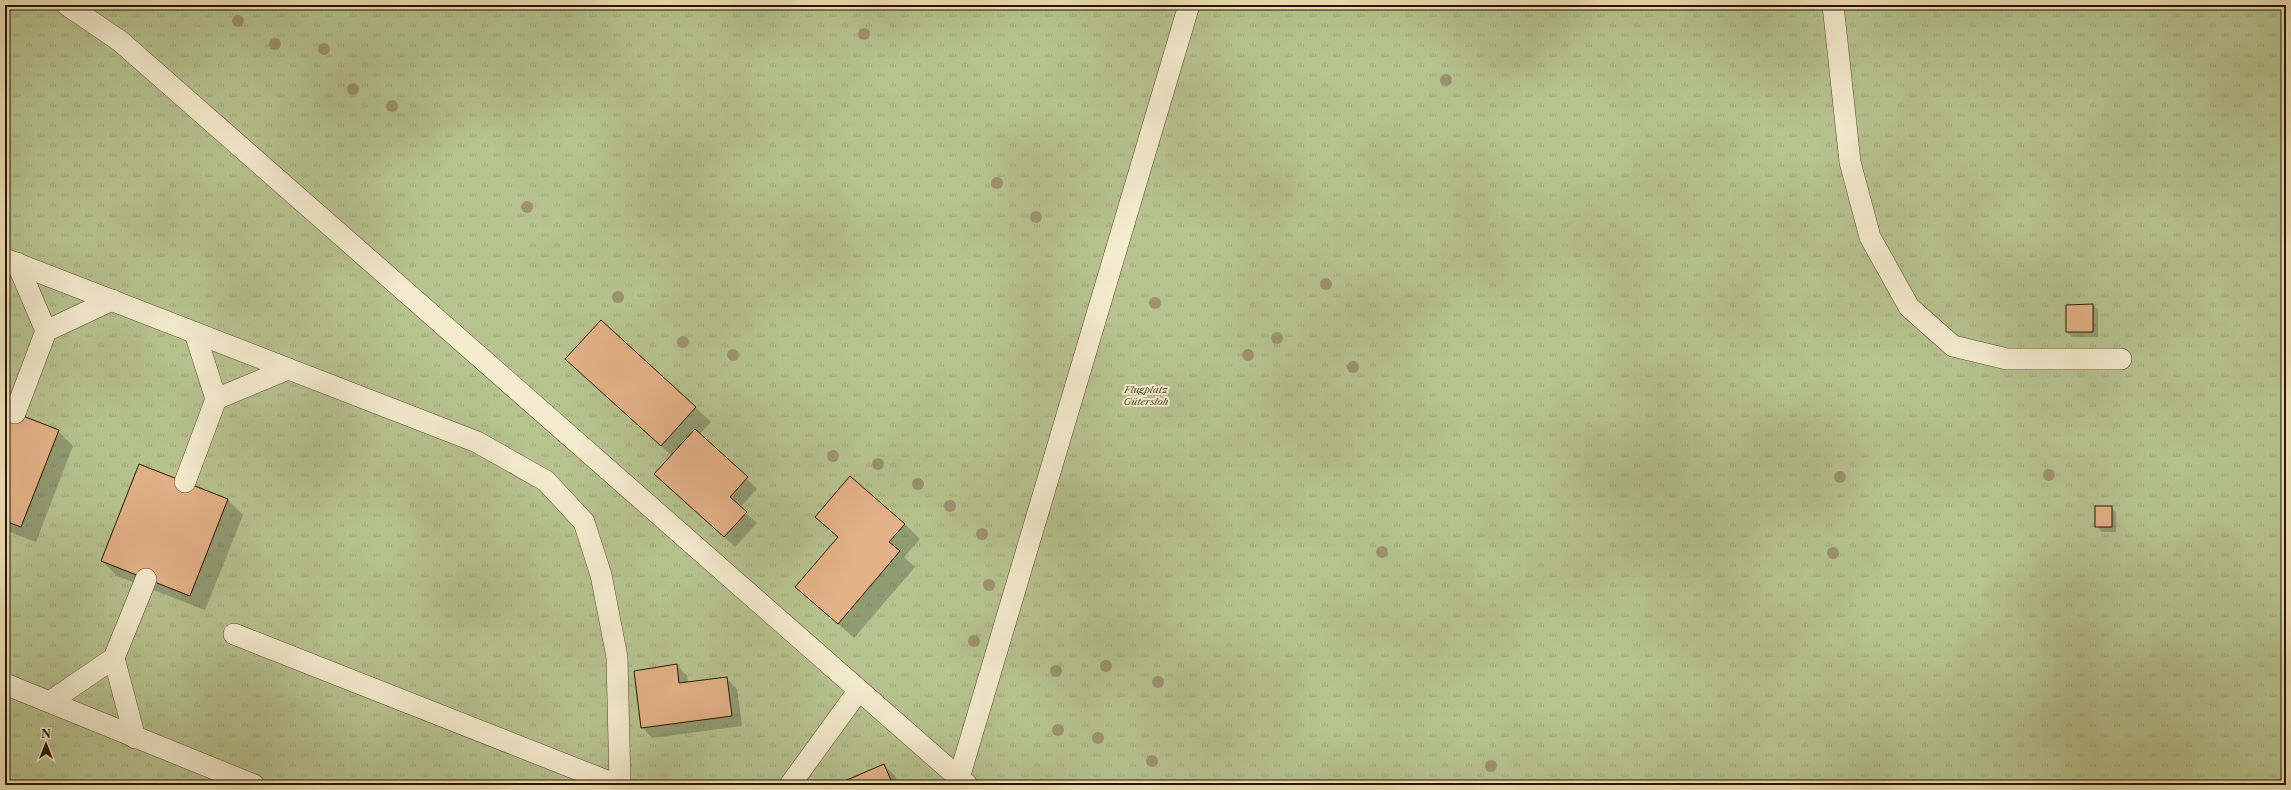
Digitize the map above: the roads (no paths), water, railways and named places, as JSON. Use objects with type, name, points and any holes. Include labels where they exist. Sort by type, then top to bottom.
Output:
[{"type":"lane","points":[[67,5],[120,42],[963,781],[1189,5]]},
{"type":"lane","points":[[1833,5],[1850,162],[1870,237],[1908,307],[1953,346],[2007,359],[2121,359]]},
{"type":"lane","points":[[11,261],[477,442],[546,480],[584,522],[600,575],[617,657],[620,785]]},
{"type":"lane","points":[[11,261],[46,331]]},
{"type":"lane","points":[[15,413],[46,331],[112,300]]},
{"type":"lane","points":[[185,482],[216,399],[195,333]]},
{"type":"lane","points":[[216,399],[288,369]]},
{"type":"lane","points":[[51,701],[114,658],[146,579]]},
{"type":"lane","points":[[234,634],[617,785]]},
{"type":"lane","points":[[114,658],[135,738]]},
{"type":"lane","points":[[5,684],[51,701],[135,738],[254,785]]},
{"type":"lane","points":[[790,785],[859,690]]},
{"type":"park label","name":"Flugplatz Gütersloh","points":[[1146,394]]}]
